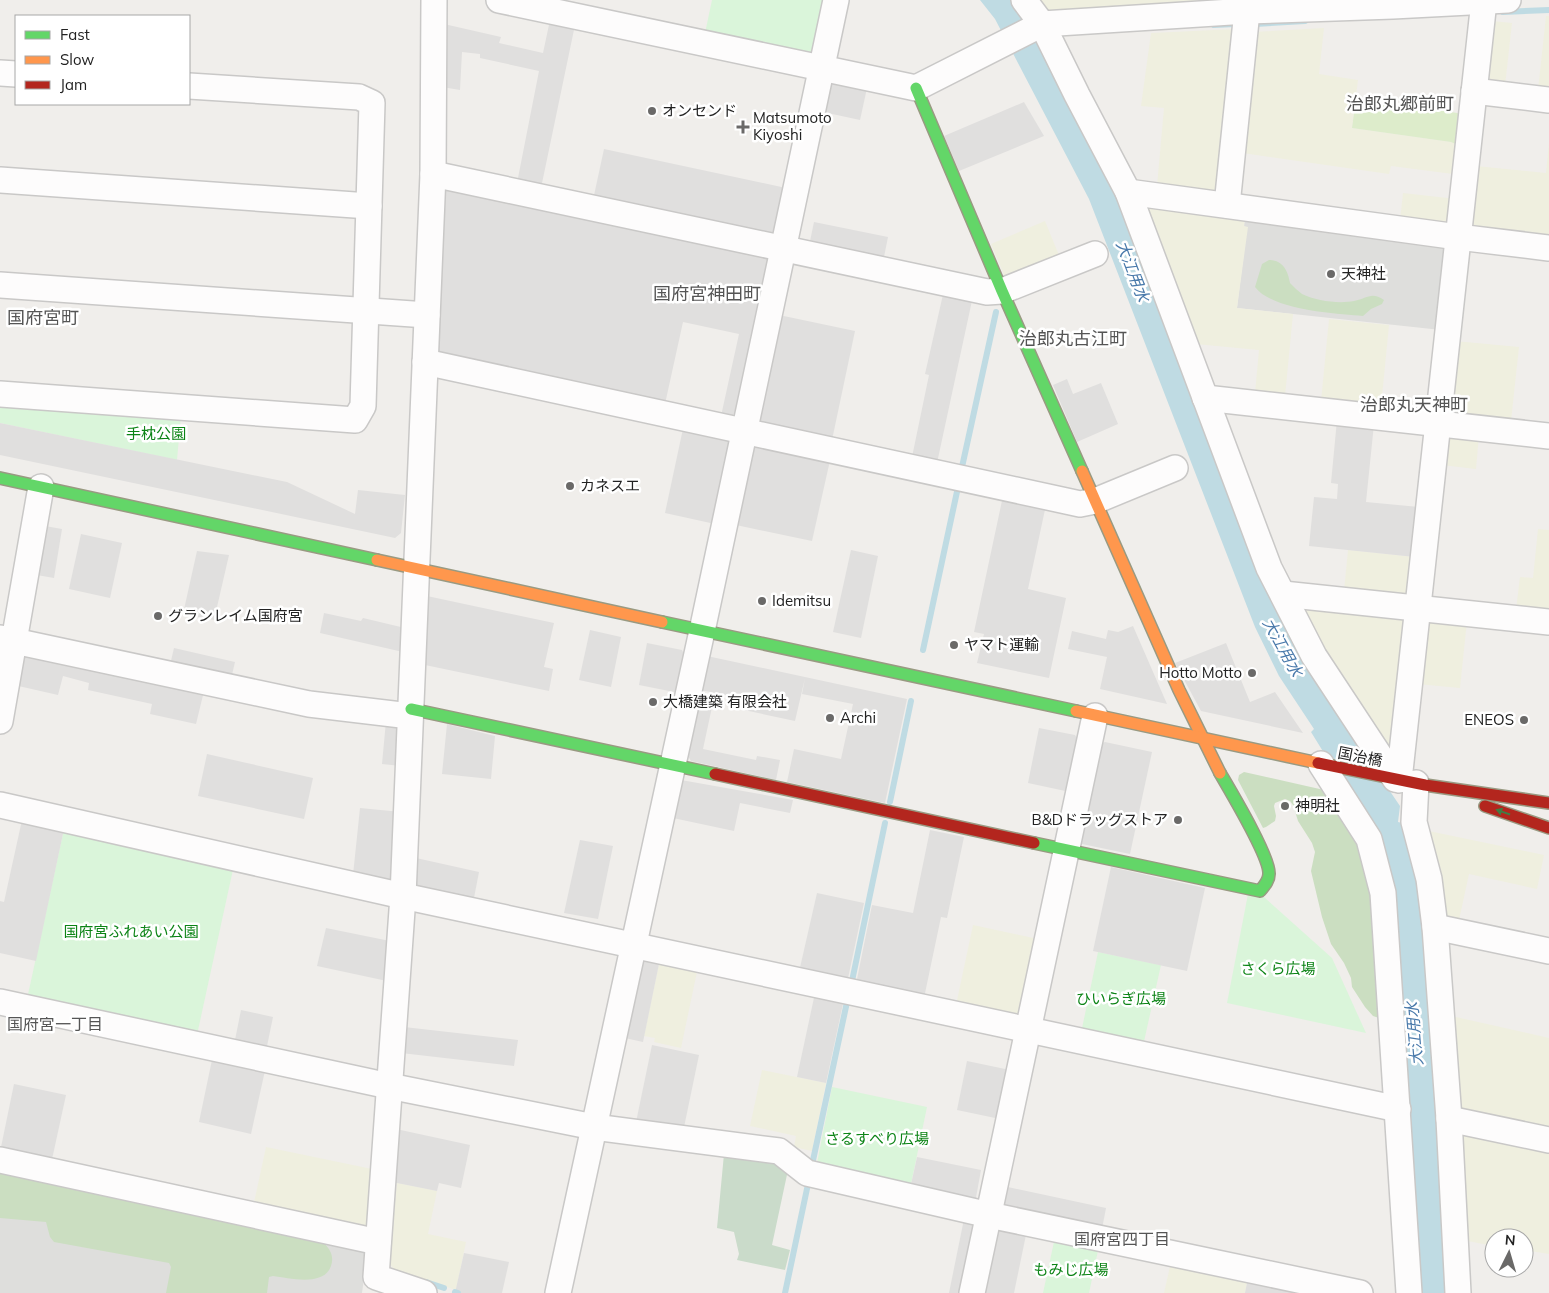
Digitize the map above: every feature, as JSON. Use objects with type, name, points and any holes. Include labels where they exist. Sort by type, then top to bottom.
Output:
[{"type":"street","points":[[424,1293],[371,1285],[378,1242],[403,896],[433,174],[434,0]]},
{"type":"street","points":[[499,0],[916,88],[1042,24],[1247,5],[1508,0]]},
{"type":"street","points":[[558,1293],[702,631],[836,0]]},
{"type":"street","points":[[1024,0],[1042,24],[1128,192],[1269,568],[1314,656],[1404,781],[1549,828]]},
{"type":"street","points":[[1458,1293],[1449,1119],[1435,927],[1429,879],[1404,781],[1418,608],[1484,1]]},
{"type":"street","points":[[1227,205],[1247,5]]},
{"type":"street","points":[[0,73],[15,74]]},
{"type":"street","points":[[0,394],[355,420],[363,406],[372,103],[360,98],[190,86]]},
{"type":"street","points":[[7,639],[310,704],[411,712],[1260,891],[1267,883],[1270,872],[1265,856],[1202,739],[1002,291],[916,88]]},
{"type":"street","points":[[1474,91],[1549,100]]},
{"type":"street","points":[[433,174],[987,292],[1002,291],[1094,254]]},
{"type":"street","points":[[0,180],[369,206]]},
{"type":"street","points":[[1128,192],[1549,248]]},
{"type":"street","points":[[0,285],[427,315]]},
{"type":"street","points":[[425,362],[1080,504],[1095,501],[1175,468]]},
{"type":"street","points":[[1205,398],[1549,436]]},
{"type":"street","name":"国治橋","points":[[0,478],[1095,716],[1404,781]]},
{"type":"street","points":[[0,721],[7,639],[41,487]]},
{"type":"street","points":[[1283,594],[1549,622]]},
{"type":"street","points":[[972,1293],[1095,716]]},
{"type":"street","points":[[1324,765],[1369,839],[1383,893],[1409,1293]]},
{"type":"street","points":[[1404,781],[1549,802]]},
{"type":"street","points":[[0,805],[403,896],[1398,1108]]},
{"type":"street","points":[[1435,927],[1549,951]]},
{"type":"street","points":[[0,1002],[389,1086],[594,1127],[779,1151],[807,1173],[989,1215],[1360,1293]]},
{"type":"street","points":[[1449,1119],[1549,1140]]},
{"type":"street","points":[[0,1160],[378,1242]]},
{"type":"shaded area","points":[[550,20],[575,25],[541,188],[517,183],[539,71],[480,58],[480,54],[462,52],[460,90],[442,87],[444,24],[501,37],[499,43],[543,53]]},
{"type":"shaded area","points":[[829,80],[867,88],[860,120],[823,112]]},
{"type":"shaded area","points":[[1024,102],[1044,136],[959,171],[944,136]]},
{"type":"shaded area","points":[[604,149],[786,188],[776,232],[768,238],[593,200]]},
{"type":"shaded area","points":[[450,186],[773,254],[739,410],[729,418],[721,416],[739,334],[683,322],[665,404],[443,357],[437,351],[443,190]]},
{"type":"shaded area","points":[[1245,216],[1448,244],[1441,330],[1237,308],[1247,227],[1244,227]]},
{"type":"shaded area","points":[[814,222],[888,237],[883,262],[809,246]]},
{"type":"shaded area","points":[[944,290],[973,296],[937,463],[912,457],[929,375],[925,374]]},
{"type":"shaded area","points":[[779,315],[855,331],[832,440],[764,426],[757,417]]},
{"type":"shaded area","points":[[1067,379],[1073,394],[1101,383],[1118,424],[1077,442],[1053,385]]},
{"type":"shaded area","points":[[1337,420],[1374,424],[1366,502],[1419,507],[1415,557],[1309,546],[1314,497],[1337,499],[1338,484],[1331,483]]},
{"type":"shaded area","points":[[0,423],[287,482],[355,514],[358,490],[405,495],[401,533],[395,538],[0,455]]},
{"type":"shaded area","points":[[684,424],[726,433],[733,443],[715,524],[665,513]]},
{"type":"shaded area","points":[[760,441],[831,456],[812,541],[736,525],[753,446]]},
{"type":"shaded area","points":[[1003,496],[1046,505],[1028,589],[1066,598],[1049,678],[977,663],[984,634],[974,632]]},
{"type":"shaded area","points":[[45,526],[62,529],[54,578],[31,574]]},
{"type":"shaded area","points":[[81,534],[122,543],[110,598],[69,589]]},
{"type":"shaded area","points":[[851,550],[878,556],[861,638],[833,632]]},
{"type":"shaded area","points":[[197,551],[229,555],[214,620],[183,614]]},
{"type":"shaded area","points":[[427,596],[554,623],[544,667],[553,669],[549,691],[425,665]]},
{"type":"shaded area","points":[[324,613],[361,621],[363,618],[405,628],[403,652],[320,633]]},
{"type":"shaded area","points":[[1133,626],[1167,704],[1100,689],[1107,657],[1068,649],[1072,631],[1106,639],[1108,630],[1118,632]]},
{"type":"shaded area","points":[[590,630],[621,637],[611,687],[579,680]]},
{"type":"shaded area","points":[[647,643],[682,650],[686,658],[679,693],[639,685]]},
{"type":"shaded area","points":[[1226,643],[1250,702],[1275,692],[1303,733],[1201,711],[1175,663]]},
{"type":"shaded area","points":[[174,648],[235,662],[231,679],[170,665]]},
{"type":"shaded area","points":[[26,649],[204,691],[196,724],[150,714],[152,704],[88,690],[89,683],[63,676],[58,695],[14,685]]},
{"type":"shaded area","points":[[707,656],[907,699],[885,803],[787,782],[794,749],[841,759],[853,704],[802,694],[805,678],[795,721],[730,707],[732,696],[700,690]]},
{"type":"shaded area","points":[[696,703],[712,707],[703,749],[756,760],[757,756],[780,760],[776,780],[691,761],[686,753]]},
{"type":"shaded area","points":[[386,721],[402,723],[401,766],[382,764]]},
{"type":"shaded area","points":[[447,724],[495,736],[491,779],[442,774]]},
{"type":"shaded area","points":[[1039,728],[1075,735],[1080,744],[1070,792],[1028,783]]},
{"type":"shaded area","points":[[1105,742],[1152,752],[1130,854],[1082,844],[1078,836],[1097,746]]},
{"type":"shaded area","points":[[207,754],[313,778],[304,819],[198,796]]},
{"type":"shaded area","points":[[681,780],[793,800],[790,813],[740,803],[734,831],[673,818]]},
{"type":"shaded area","points":[[360,808],[401,812],[394,879],[389,883],[353,875]]},
{"type":"shaded area","points":[[22,820],[64,829],[36,961],[0,953],[0,901],[4,902]]},
{"type":"shaded area","points":[[930,830],[964,837],[947,918],[941,917],[924,998],[856,984],[872,905],[913,913]]},
{"type":"shaded area","points":[[580,840],[613,846],[598,919],[564,913]]},
{"type":"shaded area","points":[[416,858],[479,872],[473,903],[415,891]]},
{"type":"shaded area","points":[[1111,867],[1205,888],[1187,971],[1093,951]]},
{"type":"shaded area","points":[[817,893],[864,903],[847,983],[799,972]]},
{"type":"shaded area","points":[[326,928],[390,941],[387,981],[317,966]]},
{"type":"shaded area","points":[[649,957],[660,959],[643,1042],[625,1038],[641,963]]},
{"type":"shaded area","points":[[815,993],[844,999],[826,1083],[797,1077]]},
{"type":"shaded area","points":[[241,1010],[273,1017],[266,1051],[234,1045]]},
{"type":"shaded area","points":[[404,1027],[518,1040],[514,1066],[401,1053]]},
{"type":"shaded area","points":[[652,1045],[699,1055],[683,1132],[635,1127]]},
{"type":"shaded area","points":[[213,1055],[266,1066],[251,1134],[199,1122]]},
{"type":"shaded area","points":[[967,1061],[1010,1070],[1000,1119],[957,1110]]},
{"type":"shaded area","points":[[14,1084],[66,1095],[51,1164],[0,1152]]},
{"type":"shaded area","points":[[396,1129],[470,1145],[461,1188],[439,1183],[437,1191],[392,1182]]},
{"type":"shaded area","points":[[917,1157],[981,1170],[975,1203],[910,1189]]},
{"type":"shaded area","points":[[0,1170],[361,1248],[367,1257],[362,1293],[0,1293]]},
{"type":"shaded area","points":[[1003,1186],[1106,1208],[1102,1229],[1007,1209],[1000,1202]]},
{"type":"shaded area","points":[[964,1219],[971,1220],[977,1231],[964,1293],[949,1293]]},
{"type":"shaded area","points":[[1002,1225],[1027,1230],[1014,1293],[979,1293],[992,1232]]},
{"type":"shaded area","points":[[464,1253],[509,1262],[502,1293],[455,1293]]},
{"type":"shaded area","points":[[1248,1278],[1317,1293],[1245,1293]]},
{"type":"green space","points":[[712,0],[823,0],[811,53],[705,33]]},
{"type":"green space","points":[[1035,0],[1197,0],[1197,6],[1051,14],[1041,8]]},
{"type":"green space","points":[[1546,16],[1549,16],[1549,91],[1538,90]]},
{"type":"green space","points":[[1491,21],[1512,23],[1505,86],[1495,85],[1486,73]]},
{"type":"green space","points":[[1324,28],[1319,74],[1358,80],[1352,128],[1451,142],[1460,146],[1453,174],[1391,166],[1389,174],[1242,153],[1253,32]]},
{"type":"green space","points":[[1236,29],[1221,186],[1212,193],[1157,186],[1164,108],[1141,106],[1151,33]]},
{"type":"green space","points":[[1356,98],[1464,114],[1460,146],[1451,142],[1352,128]]},
{"type":"green space","points":[[1549,143],[1549,238],[1476,231],[1470,222],[1476,166],[1546,173]]},
{"type":"green space","points":[[1403,193],[1456,199],[1454,217],[1442,226],[1400,220]]},
{"type":"green space","points":[[1149,203],[1245,216],[1244,226],[1248,227],[1237,308],[1293,314],[1285,396],[1255,393],[1259,350],[1196,344],[1143,210]]},
{"type":"green space","points":[[1045,221],[1061,260],[1015,279],[1004,275],[991,244]]},
{"type":"green space","points":[[1269,260],[1274,260],[1284,267],[1290,283],[1302,294],[1335,302],[1348,302],[1372,296],[1380,297],[1384,300],[1382,304],[1371,309],[1363,316],[1305,309],[1275,301],[1263,295],[1255,287],[1262,264]]},
{"type":"green space","points":[[1329,319],[1389,325],[1381,407],[1321,401]]},
{"type":"green space","points":[[1455,341],[1519,347],[1511,421],[1456,416],[1449,403]]},
{"type":"green space","name":"手枕公園","points":[[0,403],[181,416],[177,460],[0,423]]},
{"type":"green space","points":[[1455,432],[1479,435],[1476,469],[1442,465],[1445,441]]},
{"type":"green space","points":[[1538,529],[1549,530],[1549,613],[1516,610],[1520,577],[1533,578]]},
{"type":"green space","points":[[1348,550],[1415,557],[1411,589],[1402,597],[1344,591]]},
{"type":"green space","points":[[1304,605],[1399,614],[1407,623],[1394,751],[1386,750],[1299,612]]},
{"type":"green space","points":[[1435,618],[1467,621],[1460,688],[1418,684],[1423,627]]},
{"type":"green space","points":[[1244,772],[1324,790],[1361,837],[1375,884],[1382,1019],[1373,1016],[1365,1007],[1352,987],[1351,978],[1344,963],[1331,944],[1322,917],[1311,871],[1315,852],[1312,843],[1298,821],[1293,805],[1285,799],[1275,803],[1275,821],[1263,828],[1238,780],[1239,775]]},
{"type":"green space","name":"国府宮ふれあい公園","points":[[64,829],[234,865],[197,1035],[27,999]]},
{"type":"green space","points":[[1424,830],[1544,855],[1537,889],[1469,874],[1458,925],[1448,923]]},
{"type":"green space","name":"さくら広場","points":[[1248,894],[1264,897],[1332,958],[1366,1033],[1227,1003]]},
{"type":"green space","points":[[973,925],[1038,939],[1022,1013],[1015,1018],[956,1005]]},
{"type":"green space","name":"ひいらぎ広場","points":[[1098,952],[1161,965],[1143,1046],[1081,1033]]},
{"type":"green space","points":[[660,959],[698,967],[681,1048],[654,1042],[655,1038],[644,1036]]},
{"type":"green space","points":[[1447,1015],[1549,1038],[1549,1132],[1459,1112]]},
{"type":"green space","points":[[762,1070],[826,1083],[812,1151],[794,1147],[796,1136],[750,1126]]},
{"type":"green space","name":"さるすべり広場","points":[[832,1087],[927,1107],[910,1189],[816,1168]]},
{"type":"green space","points":[[1464,1130],[1549,1149],[1549,1254],[1534,1252],[1534,1228],[1484,1228],[1484,1244],[1462,1240],[1455,1137]]},
{"type":"green space","points":[[266,1147],[372,1169],[369,1223],[360,1229],[253,1207]]},
{"type":"green space","points":[[724,1154],[778,1162],[788,1170],[772,1245],[790,1250],[785,1270],[737,1260],[739,1254],[734,1232],[717,1228]]},
{"type":"green space","points":[[0,1172],[325,1244],[331,1254],[331,1266],[327,1273],[314,1279],[269,1277],[267,1293],[166,1293],[171,1267],[169,1263],[54,1242],[50,1237],[46,1222],[0,1218]]},
{"type":"green space","points":[[397,1183],[437,1191],[428,1234],[466,1242],[456,1290],[395,1270],[389,1263]]},
{"type":"green space","name":"もみじ広場","points":[[1055,1237],[1099,1246],[1089,1293],[1043,1293]]},
{"type":"green space","points":[[1171,1262],[1248,1278],[1245,1293],[1164,1293]]},
{"type":"water","name":"大江用水","points":[[980,0],[1015,0],[1115,185],[1260,561],[1302,662],[1400,806],[1398,822],[1402,823],[1416,868],[1421,898],[1448,1293],[1421,1293],[1383,848],[1369,815],[1364,808],[1358,808],[1311,732],[1314,729],[1279,676],[1255,627],[1089,199],[995,19]]},
{"type":"waterway","points":[[1503,12],[1549,10]]},
{"type":"waterway","points":[[1255,24],[1305,21]]},
{"type":"waterway","points":[[1214,25],[1235,24]]},
{"type":"waterway","points":[[962,467],[996,312]]},
{"type":"waterway","points":[[923,650],[958,487]]},
{"type":"waterway","points":[[890,802],[911,701]]},
{"type":"waterway","points":[[852,981],[885,823]]},
{"type":"waterway","points":[[812,1165],[847,1002]]},
{"type":"waterway","points":[[785,1293],[808,1184]]},
{"type":"waterway","points":[[426,1282],[444,1288]]},
{"type":"traffic: fast","points":[[916,88],[1002,291],[1082,471]]},
{"type":"traffic: fast","points":[[0,478],[377,560]]},
{"type":"traffic: fast","points":[[662,622],[1076,711]]},
{"type":"traffic: fast","points":[[411,709],[715,774]]},
{"type":"traffic: fast","points":[[1034,843],[1260,891],[1268,879],[1268,866],[1249,824],[1220,773]]},
{"type":"traffic: slow","points":[[1082,471],[1179,690],[1220,773]]},
{"type":"traffic: slow","points":[[377,560],[662,622]]},
{"type":"traffic: slow","points":[[1076,711],[1318,763]]},
{"type":"traffic: jam","points":[[1318,763],[1425,785],[1549,803]]},
{"type":"traffic: jam","points":[[715,774],[1034,843]]},
{"type":"traffic: jam","points":[[1485,806],[1549,828]]},
{"type":"place","name":"オンセンド","points":[[652,111]]},
{"type":"place","name":"Matsumoto Kiyoshi","points":[[743,127]]},
{"type":"place","name":"天神社","points":[[1331,274]]},
{"type":"place","name":"カネスエ","points":[[570,486]]},
{"type":"place","name":"Idemitsu","points":[[762,601]]},
{"type":"place","name":"グランレイム国府宮","points":[[158,616]]},
{"type":"place","name":"ヤマト運輸","points":[[954,645]]},
{"type":"place","name":"Hotto Motto","points":[[1252,673]]},
{"type":"place","name":"大橋建築 有限会社","points":[[653,702]]},
{"type":"place","name":"Archi","points":[[830,718]]},
{"type":"place","name":"ENEOS","points":[[1524,720]]},
{"type":"place","name":"神明社","points":[[1285,806]]},
{"type":"place","name":"B&Dドラッグストア","points":[[1178,820]]},
{"type":"district","name":"治郎丸郷前町","points":[[1400,104]]},
{"type":"district","name":"国府宮神田町","points":[[707,294]]},
{"type":"district","name":"国府宮町","points":[[43,318]]},
{"type":"district","name":"治郎丸古江町","points":[[1073,339]]},
{"type":"district","name":"治郎丸天神町","points":[[1414,405]]},
{"type":"district","name":"国府宮一丁目","points":[[55,1024]]},
{"type":"district","name":"国府宮四丁目","points":[[1122,1239]]}]
